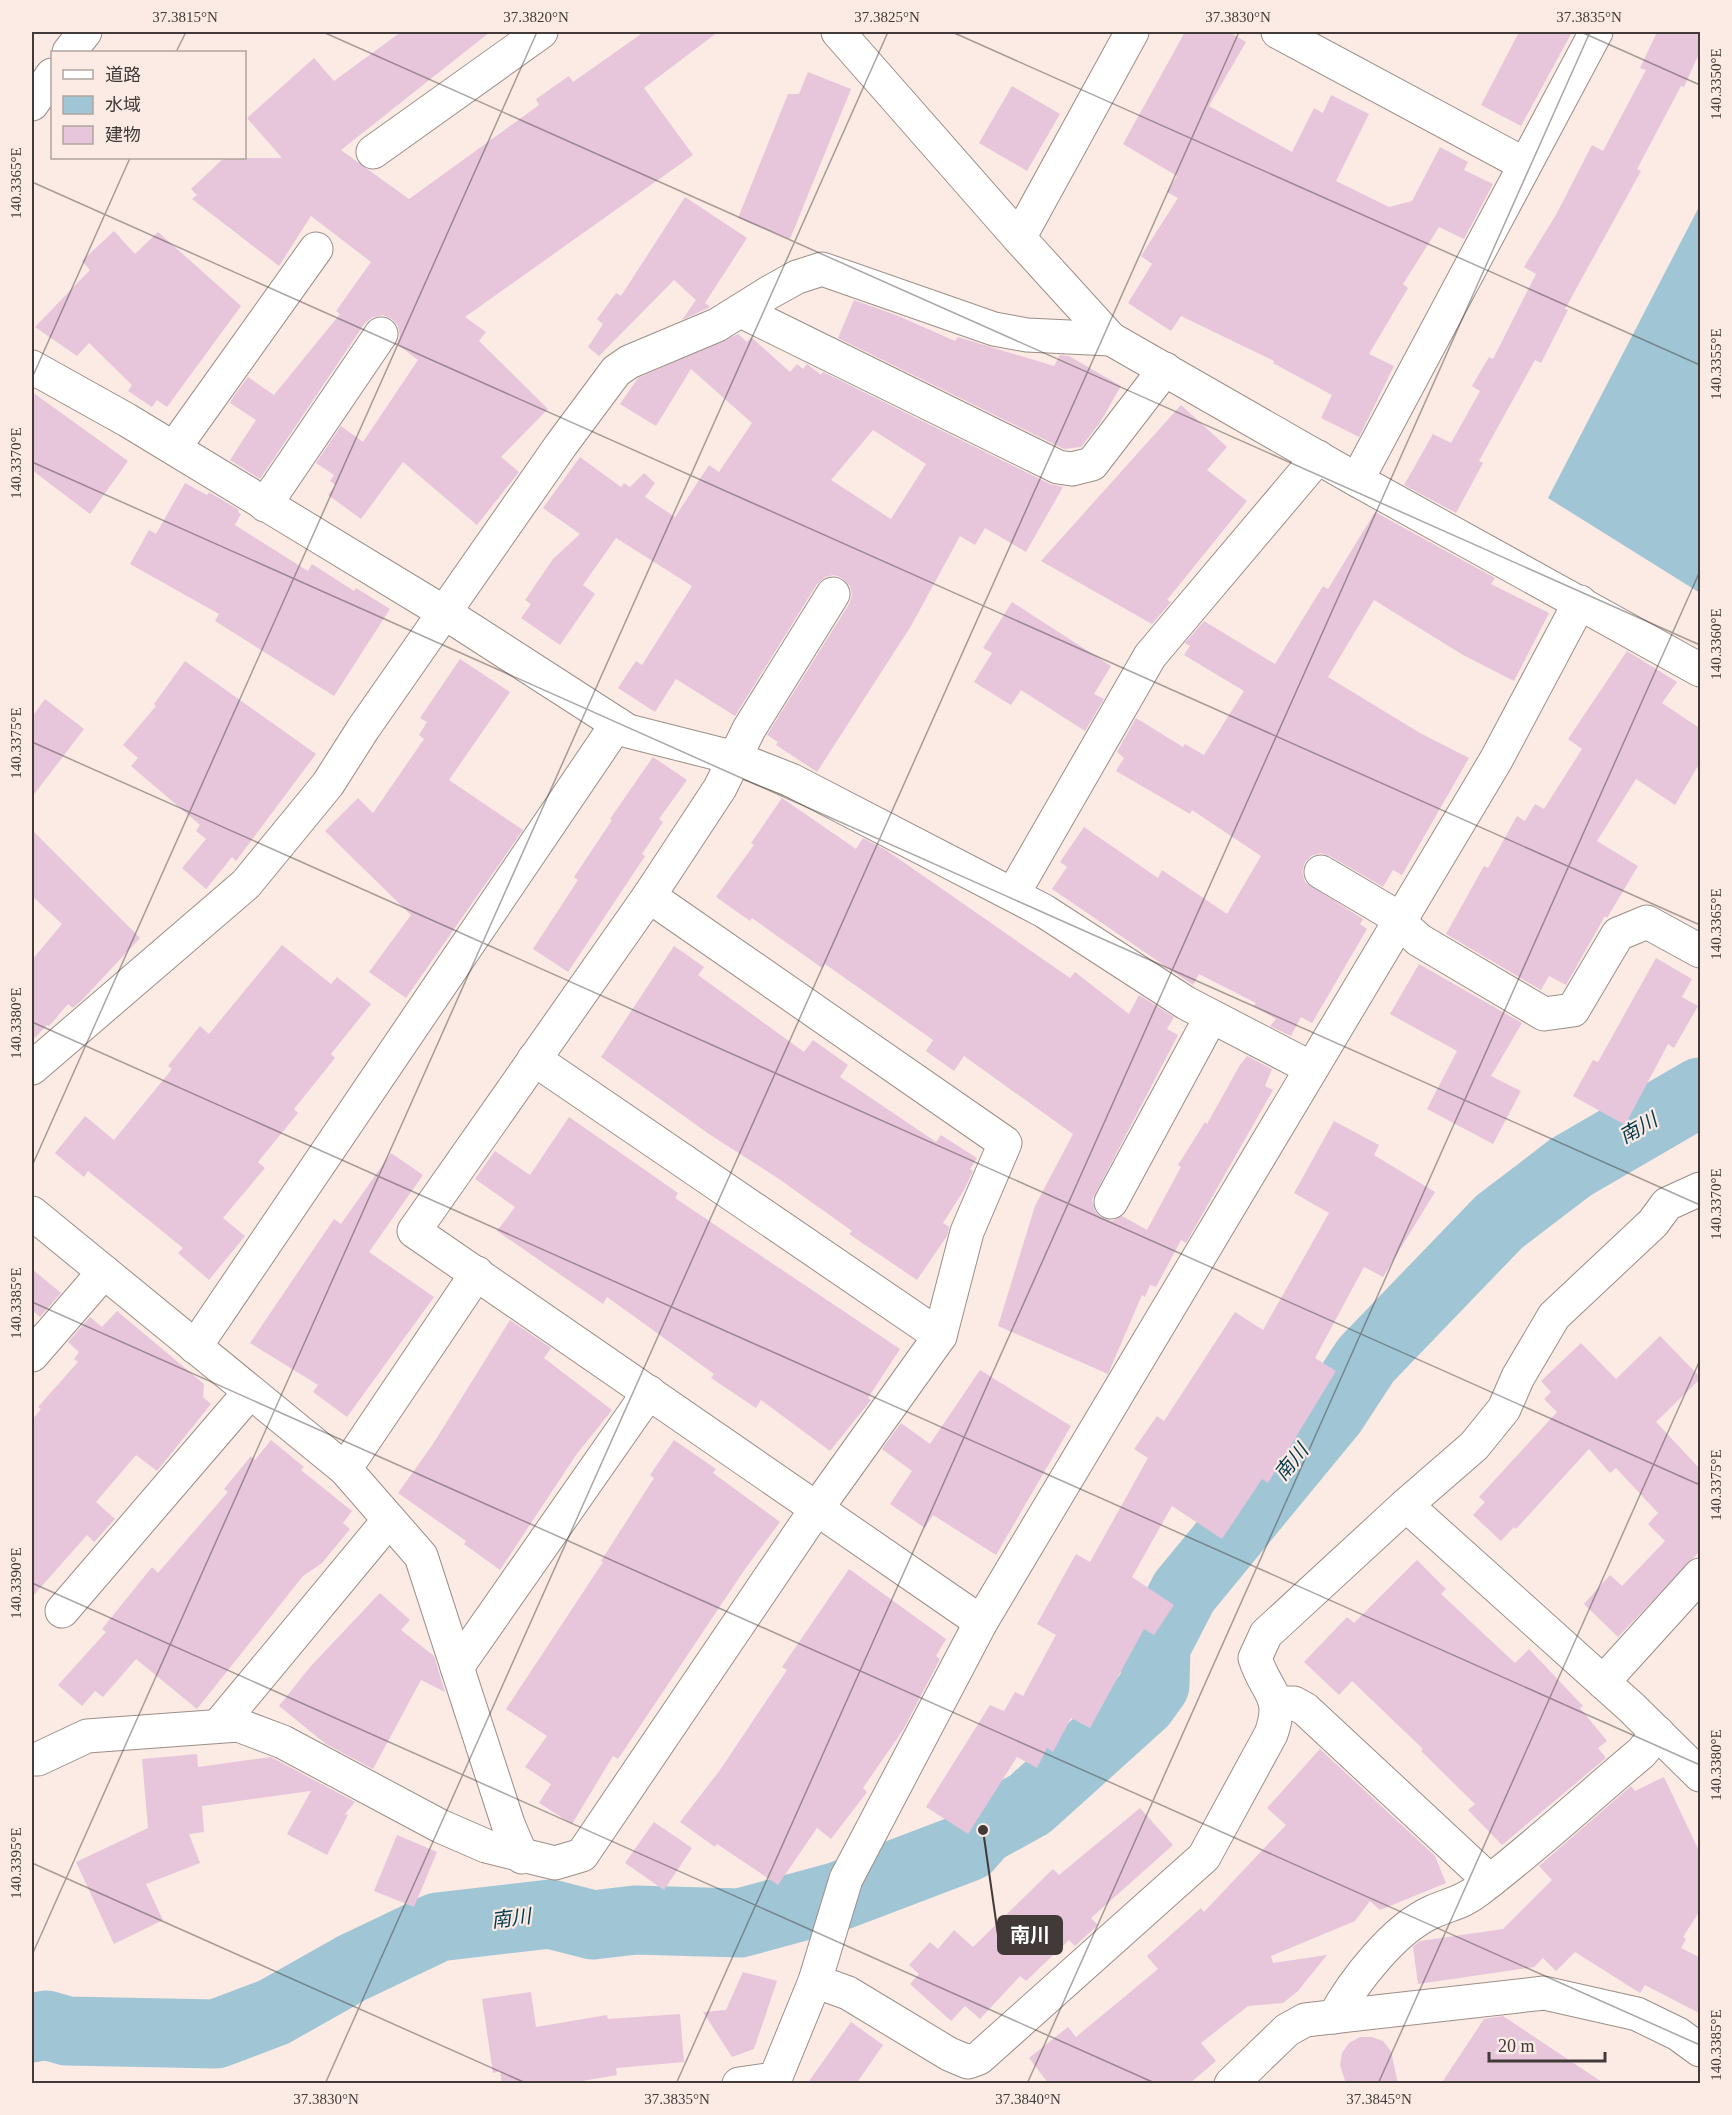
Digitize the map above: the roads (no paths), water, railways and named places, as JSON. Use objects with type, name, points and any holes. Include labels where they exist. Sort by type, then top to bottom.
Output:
[{"type":"street","points":[[70,51],[85,32]]},
{"type":"street","points":[[373,152],[541,32]]},
{"type":"street","points":[[838,32],[1111,339],[1357,480],[1701,670]]},
{"type":"street","points":[[1019,238],[1132,32]]},
{"type":"street","points":[[1278,32],[1524,164]]},
{"type":"street","points":[[1357,480],[1596,32]]},
{"type":"street","points":[[32,104],[51,76]]},
{"type":"street","points":[[174,448],[316,249]]},
{"type":"street","points":[[32,1068],[246,884],[328,784],[445,613],[616,371],[629,362],[717,325],[788,282],[822,269],[1002,331],[1111,339]]},
{"type":"street","points":[[741,311],[1058,467],[1072,469],[1092,464],[1165,369]]},
{"type":"street","points":[[266,505],[381,334]]},
{"type":"street","points":[[32,367],[174,448],[445,613],[628,731],[735,758],[791,780],[1013,894],[1211,1017],[1311,1068]]},
{"type":"street","points":[[1013,894],[1150,656],[1318,457]]},
{"type":"street","points":[[833,594],[749,729],[720,788],[649,897],[414,1231],[981,1622]]},
{"type":"street","points":[[739,2084],[774,2081],[815,1981],[846,1879],[981,1622],[1496,760],[1580,602]]},
{"type":"street","points":[[195,1347],[617,724]]},
{"type":"street","points":[[1321,872],[1399,920],[1406,931],[1419,940],[1544,1014],[1550,1015],[1573,1010],[1618,934],[1647,922],[1701,951]]},
{"type":"street","points":[[32,1759],[38,1759],[87,1736],[238,1725],[283,1742],[440,1826],[486,1846],[522,1857],[555,1863],[582,1855],[817,1508],[940,1336],[968,1232],[1005,1143],[649,897]]},
{"type":"street","points":[[1111,1202],[1211,1017]]},
{"type":"street","points":[[534,1059],[940,1336]]},
{"type":"street","points":[[815,1981],[848,1993],[949,2054],[968,2062],[979,2058],[1204,1857],[1271,1734],[1277,1718],[1278,1703],[1260,1674],[1255,1658],[1266,1634],[1406,1505],[1454,1466],[1488,1431],[1504,1409],[1518,1377],[1554,1316],[1653,1222],[1667,1204],[1701,1189]]},
{"type":"street","points":[[32,1213],[345,1469],[421,1556],[508,1824],[522,1857]]},
{"type":"street","points":[[32,1355],[104,1272]]},
{"type":"street","points":[[345,1469],[477,1273]]},
{"type":"street","points":[[62,1611],[250,1392]]},
{"type":"street","points":[[457,1666],[649,1392]]},
{"type":"street","points":[[1406,1505],[1699,1769]]},
{"type":"street","points":[[219,1725],[389,1520]]},
{"type":"street","points":[[1604,1682],[1701,1575]]},
{"type":"street","points":[[1278,1703],[1294,1703],[1305,1709],[1490,1881]]},
{"type":"street","points":[[1334,2017],[1365,1970],[1390,1943],[1431,1912],[1457,1903],[1490,1881],[1641,1754],[1658,1733]]},
{"type":"street","points":[[1231,2084],[1287,2030],[1305,2020],[1544,1993],[1637,2014],[1678,2034],[1701,2050]]},
{"type":"water","points":[[1700,205],[1700,593],[1548,498]]},
{"type":"waterway","name":"南川","points":[[32,2028],[46,2025],[67,2031],[216,2034],[274,2012],[352,1968],[438,1927],[550,1914],[593,1925],[635,1920],[740,1923],[839,1896],[968,1847],[983,1830],[1030,1804],[1142,1703],[1155,1685],[1156,1646],[1184,1592],[1332,1412],[1366,1360],[1499,1222],[1571,1167],[1700,1092]]},
{"type":"place","name":"南川","points":[[983,1830]]}]
